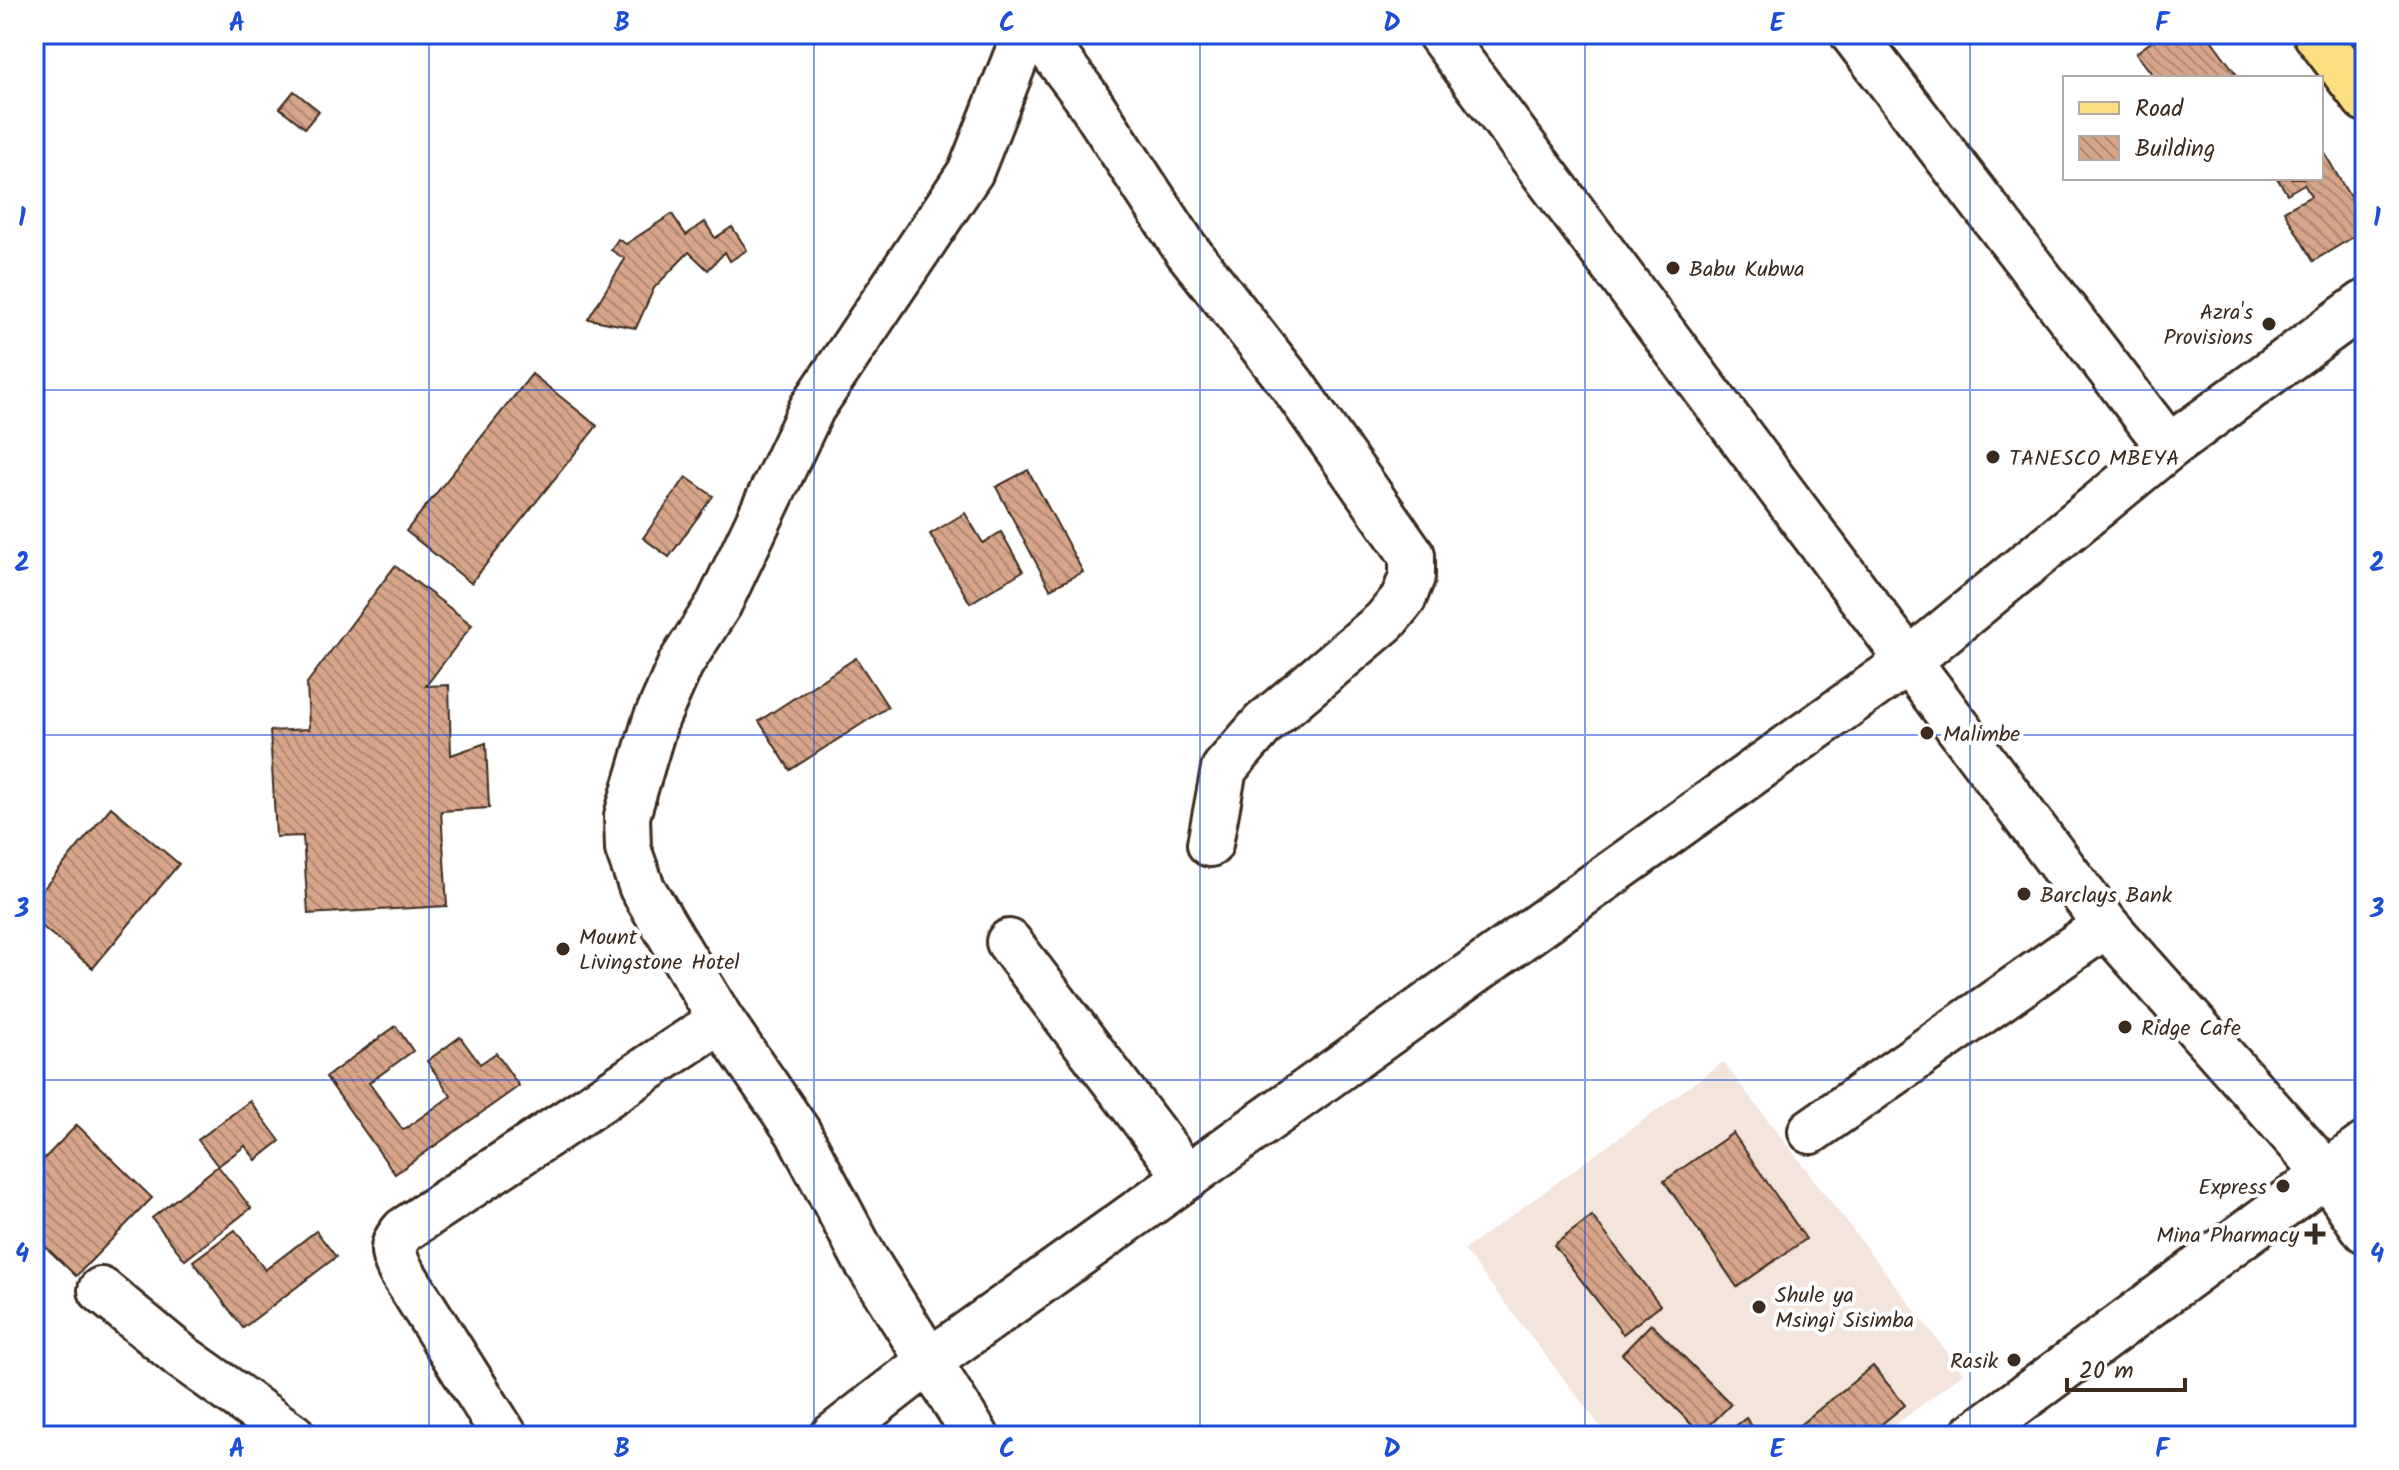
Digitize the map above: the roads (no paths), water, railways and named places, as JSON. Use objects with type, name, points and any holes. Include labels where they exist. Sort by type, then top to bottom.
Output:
[{"type":"main road","points":[[2316,34],[2365,99]]},
{"type":"street","points":[[976,1436],[927,1363],[865,1259],[798,1132],[721,1020],[642,888],[628,849],[627,816],[655,722],[681,663],[719,604],[812,408],[971,171],[1025,34]]},
{"type":"street","points":[[1039,34],[1085,95],[1185,248],[1291,383],[1401,534],[1412,555],[1412,577],[1403,599],[1385,621],[1264,723],[1224,769],[1210,844]]},
{"type":"street","points":[[1440,34],[2106,925],[2327,1174],[2365,1230]]},
{"type":"street","points":[[1853,34],[2169,447]]},
{"type":"street","points":[[833,1436],[927,1363],[1910,660],[2169,447],[2365,303]]},
{"type":"street","points":[[1811,1131],[2106,925]]},
{"type":"street","points":[[1009,942],[1187,1177]]},
{"type":"street","points":[[505,1436],[401,1271],[393,1254],[394,1243],[404,1230],[721,1020]]},
{"type":"street","points":[[1972,1436],[2365,1145]]},
{"type":"street","points":[[101,1290],[182,1357],[293,1436]]},
{"type":"place","name":"Babu Kubwa","points":[[1673,268]]},
{"type":"place","name":"Azra's Provisions","points":[[2269,324]]},
{"type":"place","name":"TANESCO MBEYA","points":[[1993,457]]},
{"type":"place","name":"Malimbe","points":[[1927,733]]},
{"type":"place","name":"Barclays Bank","points":[[2024,894]]},
{"type":"place","name":"Mount Livingstone Hotel","points":[[563,949]]},
{"type":"place","name":"Ridge Cafe","points":[[2125,1027]]},
{"type":"place","name":"Express","points":[[2283,1186]]},
{"type":"place","name":"Mina Pharmacy","points":[[2315,1234]]},
{"type":"place","name":"Shule ya Msingi Sisimba","points":[[1759,1307]]},
{"type":"place","name":"Rasik","points":[[2014,1360]]}]
